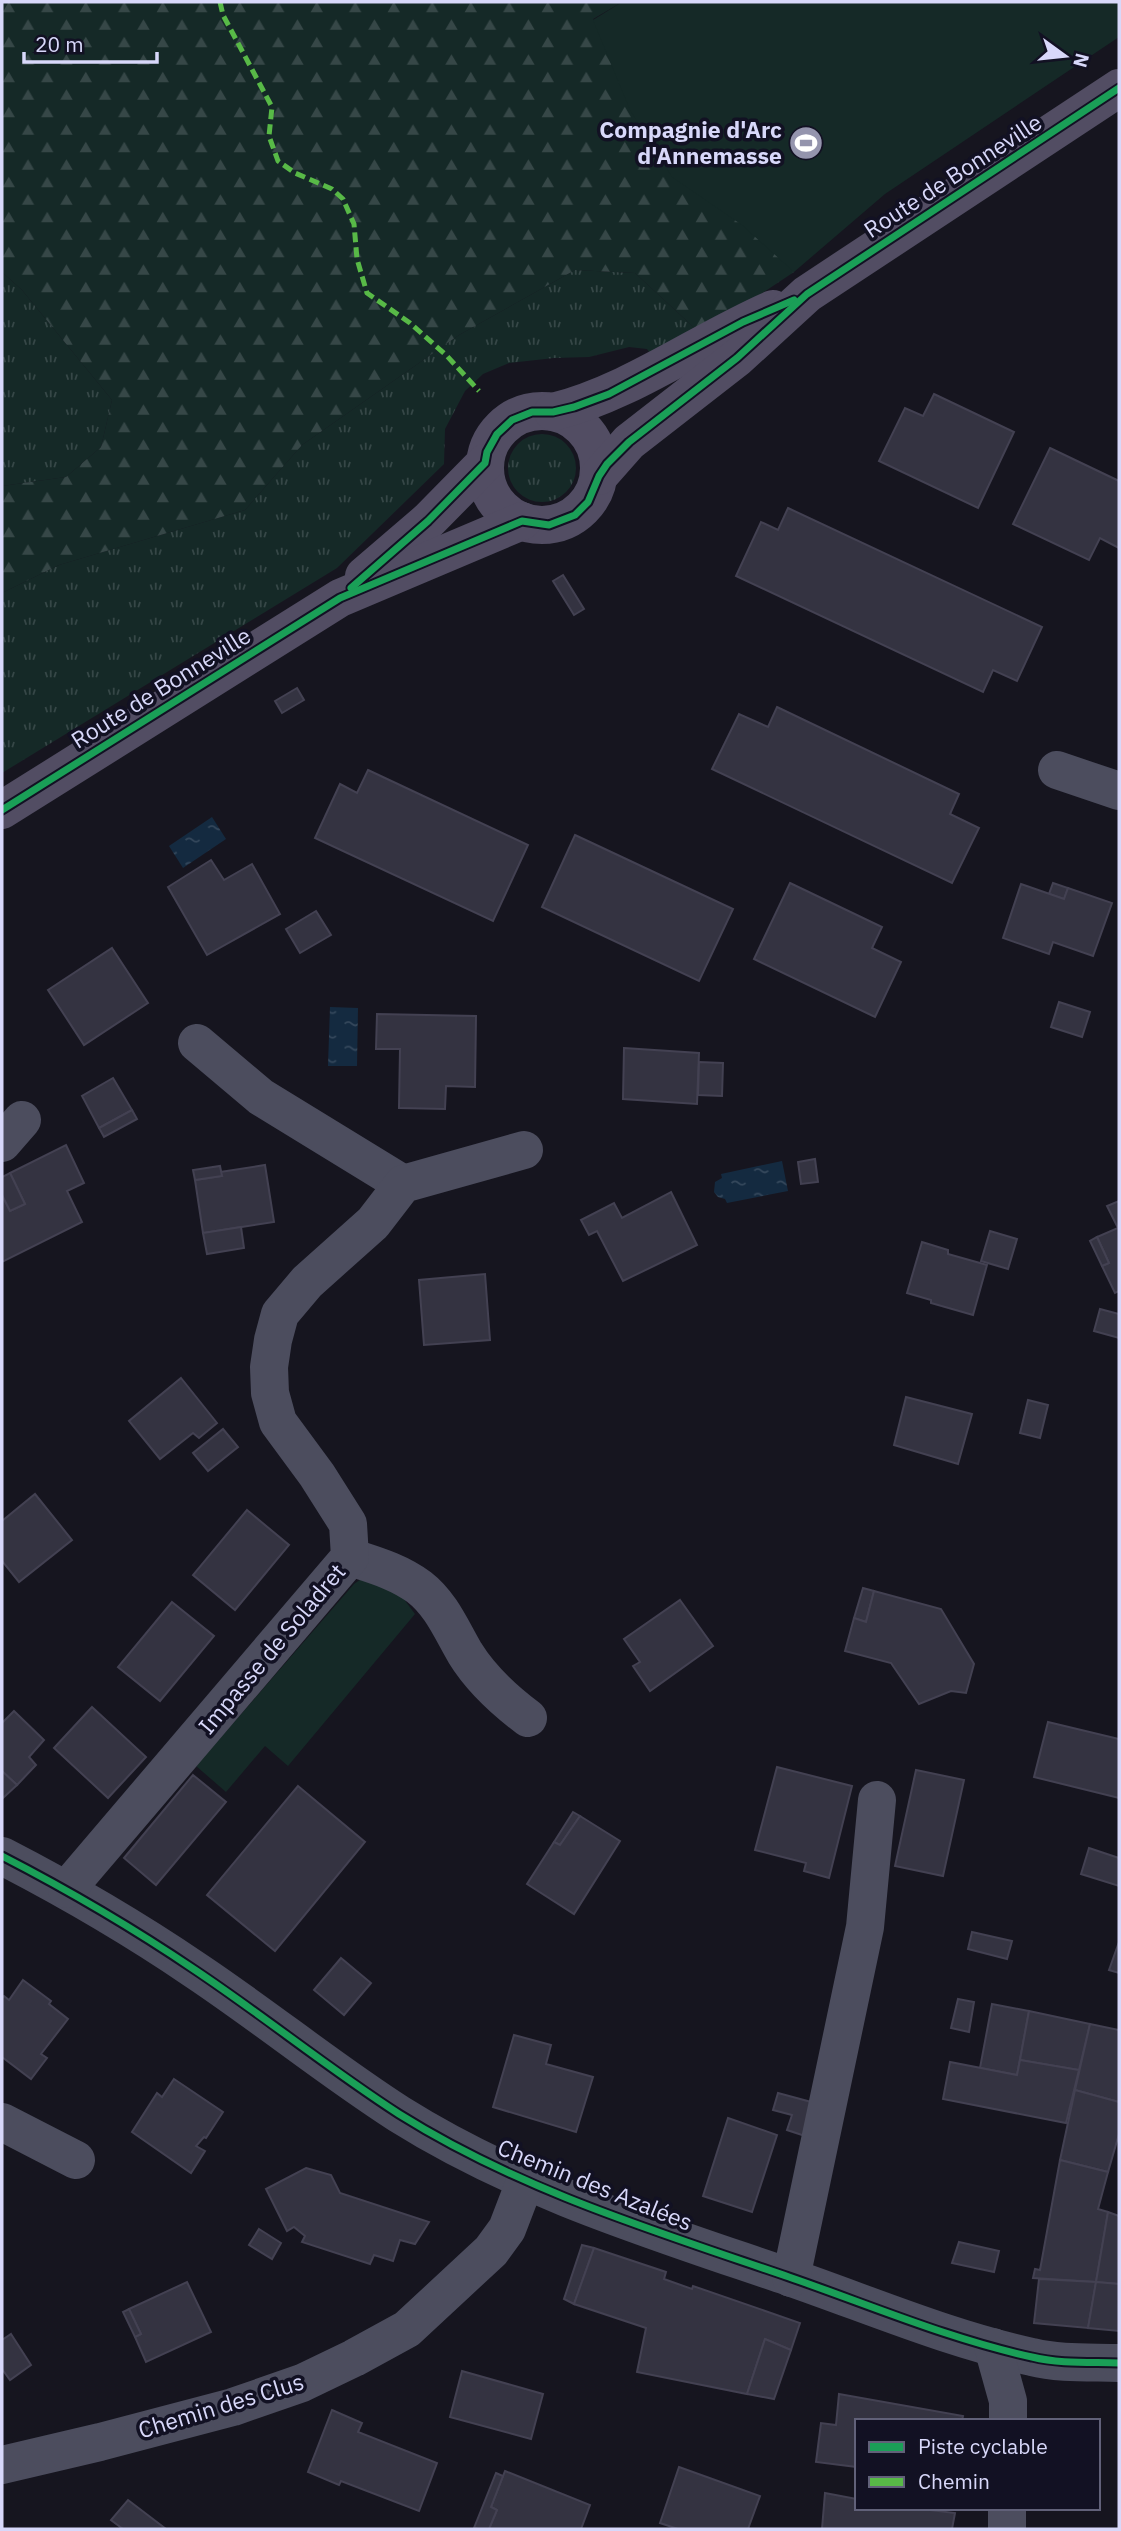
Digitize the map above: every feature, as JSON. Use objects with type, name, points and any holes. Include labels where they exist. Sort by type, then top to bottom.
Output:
[{"type":"main road","name":"Route de Bonneville","points":[[599,476],[629,442],[737,358],[807,294],[1119,88]]},
{"type":"main road","name":"Route de Bonneville","points":[[553,412],[609,394],[743,322],[807,294]]},
{"type":"main road","points":[[532,412],[553,412],[570,419],[586,431],[598,457],[599,476],[588,502],[575,515],[549,525],[522,521],[497,502],[487,484],[487,452],[497,434],[512,420],[532,412]]},
{"type":"main road","name":"Route de Bonneville","points":[[2,810],[340,598],[428,521],[485,463]]},
{"type":"main road","name":"Route de Bonneville","points":[[340,598],[522,521]]},
{"type":"street","points":[[1057,770],[1119,791]]},
{"type":"street","points":[[197,1043],[261,1097],[403,1184],[524,1150]]},
{"type":"street","name":"Impasse de Soladret","points":[[66,1889],[350,1557],[348,1524],[317,1475],[278,1422],[270,1393],[269,1367],[280,1314],[307,1282],[373,1223],[403,1184]]},
{"type":"street","points":[[350,1557],[391,1569],[421,1589],[446,1617],[466,1654],[493,1689],[528,1718]]},
{"type":"street","points":[[791,2278],[865,1927],[877,1800]]},
{"type":"street","name":"Chemin des Azalées","points":[[2,1856],[66,1889],[195,1969],[399,2113],[461,2150],[525,2182],[656,2233],[944,2333],[1036,2358],[1119,2363]]},
{"type":"street","points":[[2,2122],[76,2160]]},
{"type":"street","name":"Chemin des Clus","points":[[2,2465],[233,2407],[302,2383],[407,2329],[500,2241],[525,2182]]},
{"type":"street","points":[[993,2347],[1008,2401],[1008,2419]]},
{"type":"street","points":[[1007,2510],[1007,2529]]},
{"type":"green space","points":[[2,2],[622,2],[593,19],[742,192],[794,272],[701,334],[635,273],[575,270],[459,335],[302,445],[245,510],[59,565],[2,593],[2,486],[66,477],[101,447],[112,400],[22,290],[2,272]]},
{"type":"green space","name":"Compagnie d'Arc d'Annemasse","points":[[622,2],[1119,2],[1119,37],[885,194],[794,272],[742,225],[672,177],[630,110],[593,20]]},
{"type":"green space","points":[[575,270],[635,273],[701,334],[654,359],[647,349],[629,347],[589,357],[509,363],[483,374],[465,391],[445,429],[444,464],[337,568],[2,773],[2,593],[59,565],[245,510],[302,445],[459,335]]},
{"type":"green space","points":[[2,272],[22,290],[112,400],[101,447],[66,477],[2,486]]},
{"type":"green space","points":[[542,434],[555,437],[566,444],[573,455],[576,468],[573,481],[566,492],[555,499],[542,502],[529,499],[518,492],[511,481],[508,468],[511,455],[518,444],[529,437]]},
{"type":"green space","points":[[361,1579],[395,1587],[415,1614],[288,1766],[265,1746],[226,1792],[196,1766]]},
{"type":"water","points":[[212,817],[226,839],[183,868],[169,846]]},
{"type":"water","points":[[330,1007],[358,1008],[357,1066],[328,1066]]},
{"type":"water","points":[[782,1161],[788,1191],[727,1203],[714,1192],[715,1182],[722,1178],[721,1174]]},
{"type":"building","points":[[934,394],[1014,432],[978,508],[879,461],[905,408],[923,416]]},
{"type":"building","points":[[1050,448],[1119,481],[1119,548],[1100,538],[1089,560],[1013,524]]},
{"type":"building","points":[[788,508],[1042,627],[1017,681],[993,670],[983,692],[736,576],[761,522],[778,530]]},
{"type":"building","points":[[563,575],[584,609],[574,615],[553,581]]},
{"type":"building","points":[[297,688],[304,700],[282,713],[275,701]]},
{"type":"building","points":[[777,707],[959,794],[950,814],[979,828],[952,883],[712,769],[739,714],[768,727]]},
{"type":"building","points":[[368,770],[528,845],[493,921],[315,838],[340,784],[357,793]]},
{"type":"building","points":[[575,835],[733,909],[699,981],[542,907]]},
{"type":"building","points":[[211,860],[224,880],[252,864],[280,914],[207,955],[168,887]]},
{"type":"building","points":[[790,883],[882,927],[872,948],[901,962],[875,1017],[754,959]]},
{"type":"building","points":[[1053,883],[1068,888],[1064,899],[1049,894]]},
{"type":"building","points":[[1021,884],[1064,899],[1068,888],[1112,903],[1093,956],[1053,942],[1049,954],[1003,938]]},
{"type":"building","points":[[316,911],[331,935],[300,953],[286,929]]},
{"type":"building","points":[[112,948],[148,1003],[84,1045],[48,990]]},
{"type":"building","points":[[1059,1002],[1090,1012],[1082,1037],[1051,1027]]},
{"type":"building","points":[[377,1014],[476,1016],[475,1087],[446,1086],[445,1109],[399,1108],[400,1049],[376,1049]]},
{"type":"building","points":[[624,1048],[699,1053],[697,1104],[623,1099]]},
{"type":"building","points":[[699,1062],[723,1063],[722,1096],[698,1095]]},
{"type":"building","points":[[113,1078],[132,1110],[99,1128],[82,1096]]},
{"type":"building","points":[[132,1110],[137,1119],[104,1137],[99,1128]]},
{"type":"building","points":[[66,1145],[84,1183],[67,1191],[82,1222],[2,1262],[2,1195],[10,1211],[25,1204],[10,1173]]},
{"type":"building","points":[[815,1159],[818,1182],[801,1184],[798,1162]]},
{"type":"building","points":[[265,1165],[274,1222],[203,1233],[195,1180],[222,1176],[220,1172]]},
{"type":"building","points":[[220,1166],[222,1176],[195,1180],[193,1170]]},
{"type":"building","points":[[10,1173],[25,1204],[10,1211],[2,1195],[2,1177]]},
{"type":"building","points":[[671,1192],[697,1245],[623,1281],[597,1231],[589,1235],[581,1220],[614,1203],[622,1218]]},
{"type":"building","points":[[1119,1201],[1119,1291],[1115,1293],[1102,1266],[1109,1263],[1097,1237],[1118,1228],[1107,1206]]},
{"type":"building","points":[[241,1227],[244,1248],[207,1254],[203,1233]]},
{"type":"building","points":[[990,1231],[1017,1239],[1008,1269],[981,1261]]},
{"type":"building","points":[[1097,1237],[1109,1263],[1102,1266],[1090,1241]]},
{"type":"building","points":[[922,1242],[948,1250],[948,1254],[987,1265],[973,1315],[907,1293]]},
{"type":"building","points":[[485,1274],[490,1340],[424,1345],[419,1280]]},
{"type":"building","points":[[1100,1309],[1119,1314],[1119,1338],[1094,1331]]},
{"type":"building","points":[[181,1378],[217,1423],[199,1438],[193,1433],[160,1459],[129,1421]]},
{"type":"building","points":[[906,1397],[972,1414],[958,1464],[894,1445]]},
{"type":"building","points":[[1028,1400],[1048,1405],[1040,1438],[1020,1433]]},
{"type":"building","points":[[223,1429],[238,1447],[208,1471],[193,1453]]},
{"type":"building","points":[[35,1494],[72,1540],[19,1582],[2,1561],[2,1521]]},
{"type":"building","points":[[247,1510],[289,1545],[235,1610],[193,1575]]},
{"type":"building","points":[[863,1588],[874,1591],[866,1622],[854,1618]]},
{"type":"building","points":[[874,1591],[941,1609],[974,1664],[966,1693],[951,1691],[919,1704],[891,1663],[845,1651],[854,1618],[866,1622]]},
{"type":"building","points":[[680,1600],[713,1646],[650,1691],[633,1666],[640,1662],[624,1639]]},
{"type":"building","points":[[172,1602],[214,1636],[160,1701],[118,1667]]},
{"type":"building","points":[[92,1707],[146,1757],[108,1798],[54,1748]]},
{"type":"building","points":[[14,1711],[44,1740],[29,1757],[36,1765],[17,1785],[2,1771],[2,1723]]},
{"type":"building","points":[[1048,1722],[1119,1739],[1119,1798],[1034,1777]]},
{"type":"building","points":[[777,1767],[852,1786],[829,1878],[804,1871],[806,1863],[755,1850]]},
{"type":"building","points":[[916,1770],[964,1780],[943,1876],[895,1866]]},
{"type":"building","points":[[2,1771],[17,1785],[2,1799]]},
{"type":"building","points":[[193,1775],[226,1802],[156,1885],[124,1858]]},
{"type":"building","points":[[298,1786],[365,1842],[275,1951],[207,1895]]},
{"type":"building","points":[[573,1812],[580,1816],[560,1845],[554,1842]]},
{"type":"building","points":[[580,1816],[620,1841],[574,1914],[527,1884],[554,1842],[560,1845]]},
{"type":"building","points":[[1089,1848],[1119,1858],[1119,1886],[1081,1874]]},
{"type":"building","points":[[972,1932],[1012,1941],[1007,1959],[968,1949]]},
{"type":"building","points":[[1119,1942],[1119,1973],[1109,1970]]},
{"type":"building","points":[[341,1958],[371,1983],[344,2015],[314,1990]]},
{"type":"building","points":[[23,1980],[51,2001],[49,2004],[68,2019],[41,2054],[47,2058],[31,2079],[2,2057],[2,1998],[4,1996],[9,2000]]},
{"type":"building","points":[[958,1999],[974,2002],[969,2032],[951,2028]]},
{"type":"building","points":[[992,2004],[1029,2011],[1017,2075],[980,2068]]},
{"type":"building","points":[[1029,2011],[1090,2024],[1079,2070],[1020,2060]]},
{"type":"building","points":[[1090,2024],[1119,2030],[1119,2102],[1075,2090]]},
{"type":"building","points":[[514,2035],[551,2045],[546,2064],[593,2077],[576,2132],[493,2107]]},
{"type":"building","points":[[1020,2060],[1079,2070],[1066,2123],[943,2099],[950,2062],[1017,2075]]},
{"type":"building","points":[[174,2079],[223,2112],[206,2138],[196,2146],[205,2151],[191,2173],[132,2132],[157,2093],[162,2097]]},
{"type":"building","points":[[1075,2090],[1119,2102],[1119,2134],[1108,2172],[1060,2160]]},
{"type":"building","points":[[778,2093],[815,2103],[805,2136],[787,2130],[792,2115],[773,2110]]},
{"type":"building","points":[[728,2118],[777,2135],[752,2212],[703,2196]]},
{"type":"building","points":[[1060,2160],[1108,2172],[1098,2209],[1108,2212],[1096,2282],[1033,2278],[1035,2269],[1040,2270]]},
{"type":"building","points":[[306,2168],[331,2175],[340,2193],[429,2222],[415,2244],[400,2240],[393,2261],[374,2255],[370,2264],[302,2242],[305,2236],[294,2227],[287,2231],[266,2189]]},
{"type":"building","points":[[1108,2212],[1119,2216],[1119,2284],[1096,2282]]},
{"type":"building","points":[[259,2229],[281,2243],[272,2259],[249,2245]]},
{"type":"building","points":[[959,2242],[999,2251],[994,2272],[952,2263]]},
{"type":"building","points":[[582,2245],[594,2248],[574,2304],[564,2299]]},
{"type":"building","points":[[594,2248],[666,2272],[664,2279],[692,2289],[693,2286],[800,2323],[791,2350],[765,2339],[747,2394],[637,2372],[646,2328],[574,2304]]},
{"type":"building","points":[[1039,2279],[1096,2282],[1088,2328],[1034,2323]]},
{"type":"building","points":[[187,2282],[211,2332],[146,2362],[135,2337],[141,2334],[129,2309]]},
{"type":"building","points":[[1096,2282],[1119,2284],[1119,2331],[1088,2328]]},
{"type":"building","points":[[129,2309],[141,2334],[135,2337],[123,2312]]},
{"type":"building","points":[[11,2334],[31,2365],[10,2380],[2,2369],[2,2340]]},
{"type":"building","points":[[765,2339],[791,2350],[774,2399],[747,2394]]},
{"type":"building","points":[[462,2371],[543,2394],[531,2439],[450,2417]]},
{"type":"building","points":[[839,2394],[963,2416],[962,2419],[855,2419],[855,2467],[816,2462],[821,2423],[836,2425]]},
{"type":"building","points":[[332,2410],[362,2423],[358,2432],[437,2463],[419,2511],[341,2481],[339,2485],[308,2472]]},
{"type":"building","points":[[679,2467],[760,2496],[748,2529],[678,2529],[660,2523]]},
{"type":"building","points":[[505,2471],[590,2505],[581,2529],[489,2529],[497,2510],[491,2507]]},
{"type":"building","points":[[496,2473],[503,2476],[491,2507],[497,2510],[489,2529],[474,2528]]},
{"type":"building","points":[[825,2493],[855,2499],[855,2510],[930,2510],[955,2513],[952,2529],[822,2529]]},
{"type":"building","points":[[128,2500],[166,2529],[123,2529],[111,2520]]},
{"type":"marked path","points":[[220,2],[223,15],[272,107],[269,136],[278,161],[295,173],[332,189],[343,199],[354,224],[357,259],[367,293],[410,323],[447,356],[479,391]]},
{"type":"cycle path","points":[[2,810],[340,598],[522,521],[549,525],[575,515],[588,502],[607,464],[629,442],[737,358],[807,294],[1119,88]]},
{"type":"cycle path","points":[[351,588],[428,521],[485,463],[487,452],[497,434],[512,420],[532,412],[553,412],[574,407],[609,394],[743,322],[794,300]]},
{"type":"cycle path","points":[[2,1856],[148,1939],[399,2114],[445,2141],[540,2187],[639,2225],[970,2341],[1043,2359],[1119,2363]]},
{"type":"place","name":"Compagnie d'Arc d'Annemasse","points":[[806,143]]}]
